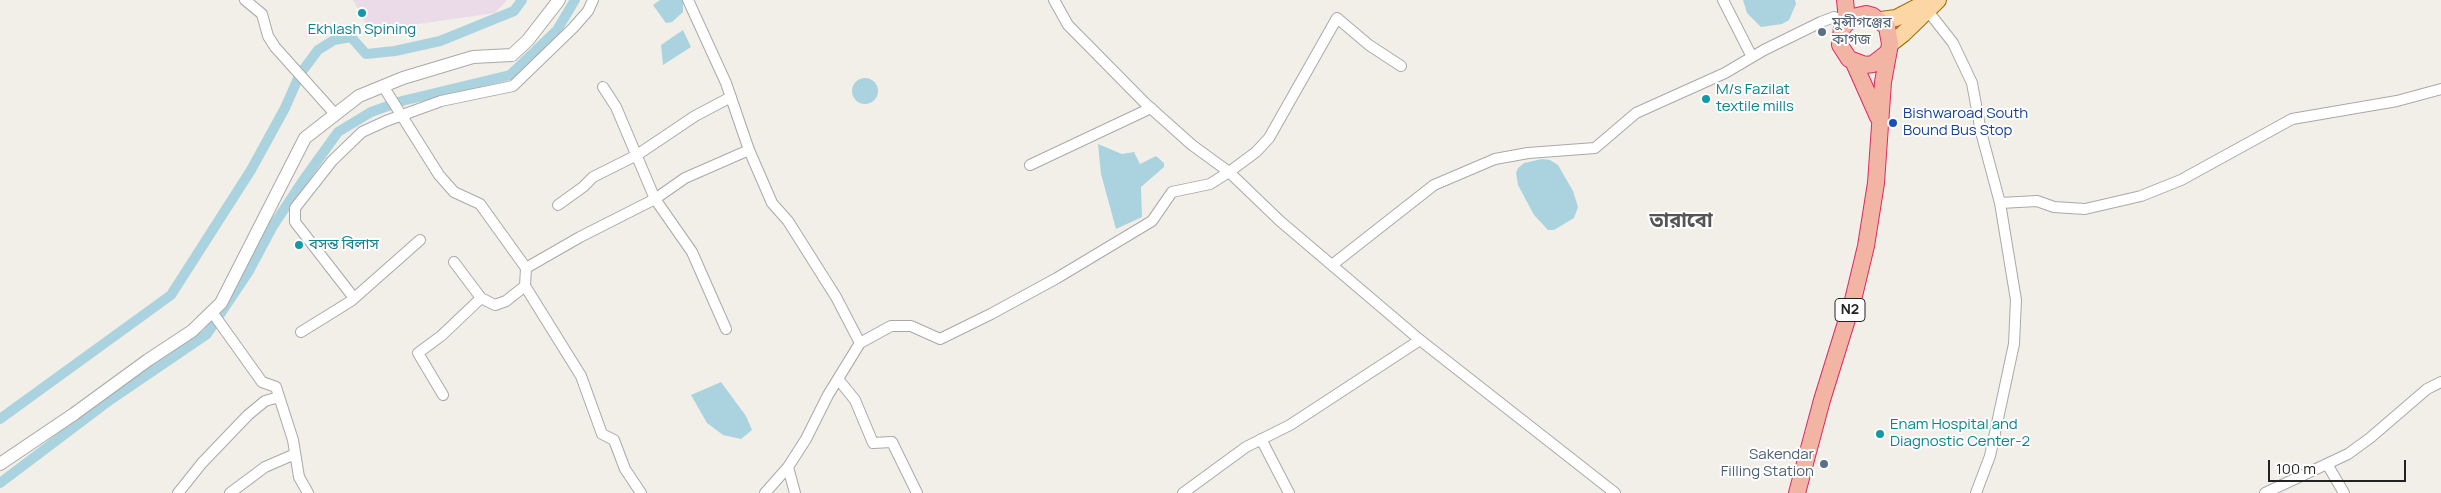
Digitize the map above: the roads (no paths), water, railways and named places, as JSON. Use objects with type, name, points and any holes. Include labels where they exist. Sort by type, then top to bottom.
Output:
[{"type":"highway","name":"N2","points":[[1845,0],[1847,21],[1840,36],[1840,45],[1843,53],[1854,62],[1880,122]]},
{"type":"highway","name":"N2","points":[[1797,493],[1866,246],[1876,183],[1880,122],[1890,35],[1860,0]]},
{"type":"highway","points":[[1847,21],[1859,15],[1877,18]]},
{"type":"highway","points":[[1854,62],[1865,65],[1873,64],[1888,48]]},
{"type":"main road","points":[[1877,18],[1896,18],[1930,4]]},
{"type":"main road","points":[[1888,48],[1930,4]]},
{"type":"street","points":[[246,0],[262,14],[268,36],[308,85],[335,114]]},
{"type":"street","points":[[0,464],[74,414],[148,360],[192,332],[221,303],[305,138],[358,96],[402,78],[473,57],[512,55],[528,40],[559,0]]},
{"type":"street","points":[[354,298],[299,230],[295,222],[295,208],[332,160],[362,132],[386,121],[441,101],[513,86],[573,28],[588,10],[593,0]]},
{"type":"street","points":[[688,0],[730,97],[749,150],[772,203],[788,221],[836,297],[860,343]]},
{"type":"street","points":[[1054,0],[1068,26],[1151,108],[1192,145],[1229,172],[1280,221],[1420,340],[1615,493]]},
{"type":"street","points":[[1723,0],[1752,57]]},
{"type":"street","points":[[1930,4],[1954,43],[1972,83],[1981,132],[2000,202],[2016,300],[2016,326],[1990,456],[1976,493]]},
{"type":"street","points":[[1332,265],[1434,185],[1495,159],[1528,153],[1595,148],[1636,113],[1725,73],[1752,57],[1834,17],[1847,21]]},
{"type":"street","points":[[765,493],[788,467],[806,439],[860,343],[891,326],[912,326],[940,339],[992,314],[1057,278],[1152,221],[1172,192],[1193,190],[1210,184],[1229,172],[1256,152],[1269,138],[1337,18],[1369,45],[1401,66]]},
{"type":"street","points":[[383,86],[439,175],[454,192],[480,204],[526,268],[525,286],[581,376],[602,434],[614,440],[625,469],[641,493]]},
{"type":"street","points":[[603,87],[616,107],[655,199],[692,252],[726,329]]},
{"type":"street","points":[[2000,202],[2037,201],[2054,207],[2085,209],[2141,196],[2181,180],[2292,119],[2397,101],[2441,89]]},
{"type":"street","points":[[558,205],[593,177],[637,155],[695,116],[730,97]]},
{"type":"street","points":[[1030,164],[1151,108]]},
{"type":"street","points":[[526,268],[580,237],[655,199],[685,178],[749,150]]},
{"type":"street","points":[[301,332],[354,298],[420,240]]},
{"type":"street","points":[[454,262],[481,298],[495,305],[506,301],[525,286]]},
{"type":"street","points":[[443,395],[418,353],[441,336],[481,298]]},
{"type":"street","points":[[212,312],[234,339],[262,382],[276,387],[294,440],[299,477],[308,493]]},
{"type":"street","points":[[1183,493],[1246,447],[1290,425],[1420,340]]},
{"type":"street","points":[[838,380],[855,400],[872,443],[892,442],[917,493]]},
{"type":"street","points":[[2265,493],[2327,464],[2370,438],[2427,389],[2441,382]]},
{"type":"street","points":[[178,493],[202,463],[248,414],[265,402],[279,397]]},
{"type":"street","points":[[1261,439],[1289,493]]},
{"type":"street","points":[[230,493],[265,467],[295,454]]},
{"type":"street","points":[[2327,464],[2344,493]]},
{"type":"street","points":[[788,467],[796,493]]},
{"type":"water","points":[[660,0],[683,0],[683,12],[672,22],[666,23],[653,5]]},
{"type":"water","points":[[1743,0],[1795,0],[1796,4],[1789,20],[1782,24],[1761,27],[1747,13]]},
{"type":"water","points":[[683,30],[691,47],[663,65],[661,45]]},
{"type":"water","points":[[865,78],[874,82],[878,91],[874,100],[865,104],[856,100],[852,91],[856,82]]},
{"type":"water","points":[[1098,144],[1122,154],[1134,152],[1140,164],[1156,156],[1164,163],[1164,167],[1141,187],[1142,217],[1116,229],[1101,174]]},
{"type":"water","points":[[1542,159],[1550,160],[1558,165],[1573,191],[1578,207],[1574,218],[1554,230],[1548,230],[1534,215],[1518,185],[1516,173],[1518,168],[1524,163]]},
{"type":"water","points":[[721,382],[746,416],[752,430],[741,439],[723,435],[707,423],[691,395]]},
{"type":"waterway","points":[[0,419],[171,295],[251,170],[285,108],[300,74],[318,50],[334,40],[351,37],[366,54],[395,51],[440,41],[514,11],[522,0]]},
{"type":"waterway","points":[[0,483],[110,400],[207,334],[249,271],[273,226],[338,132],[371,112],[402,101],[510,75],[557,30],[575,0]]},
{"type":"place","name":"Ekhlash Spining","points":[[362,13]]},
{"type":"place","name":"মুন্সীগঞ্জের কাগজ","points":[[1822,32]]},
{"type":"place","name":"M/s Fazilat textile mills","points":[[1706,99]]},
{"type":"place","name":"Bishwaroad South Bound Bus Stop","points":[[1893,123]]},
{"type":"place","name":"বসন্ত বিলাস","points":[[299,245]]},
{"type":"place","name":"Enam Hospital and Diagnostic Center-2","points":[[1880,434]]},
{"type":"place","name":"Sakendar Filling Station","points":[[1824,464]]},
{"type":"district","name":"তারাবো","points":[[1681,221]]}]
